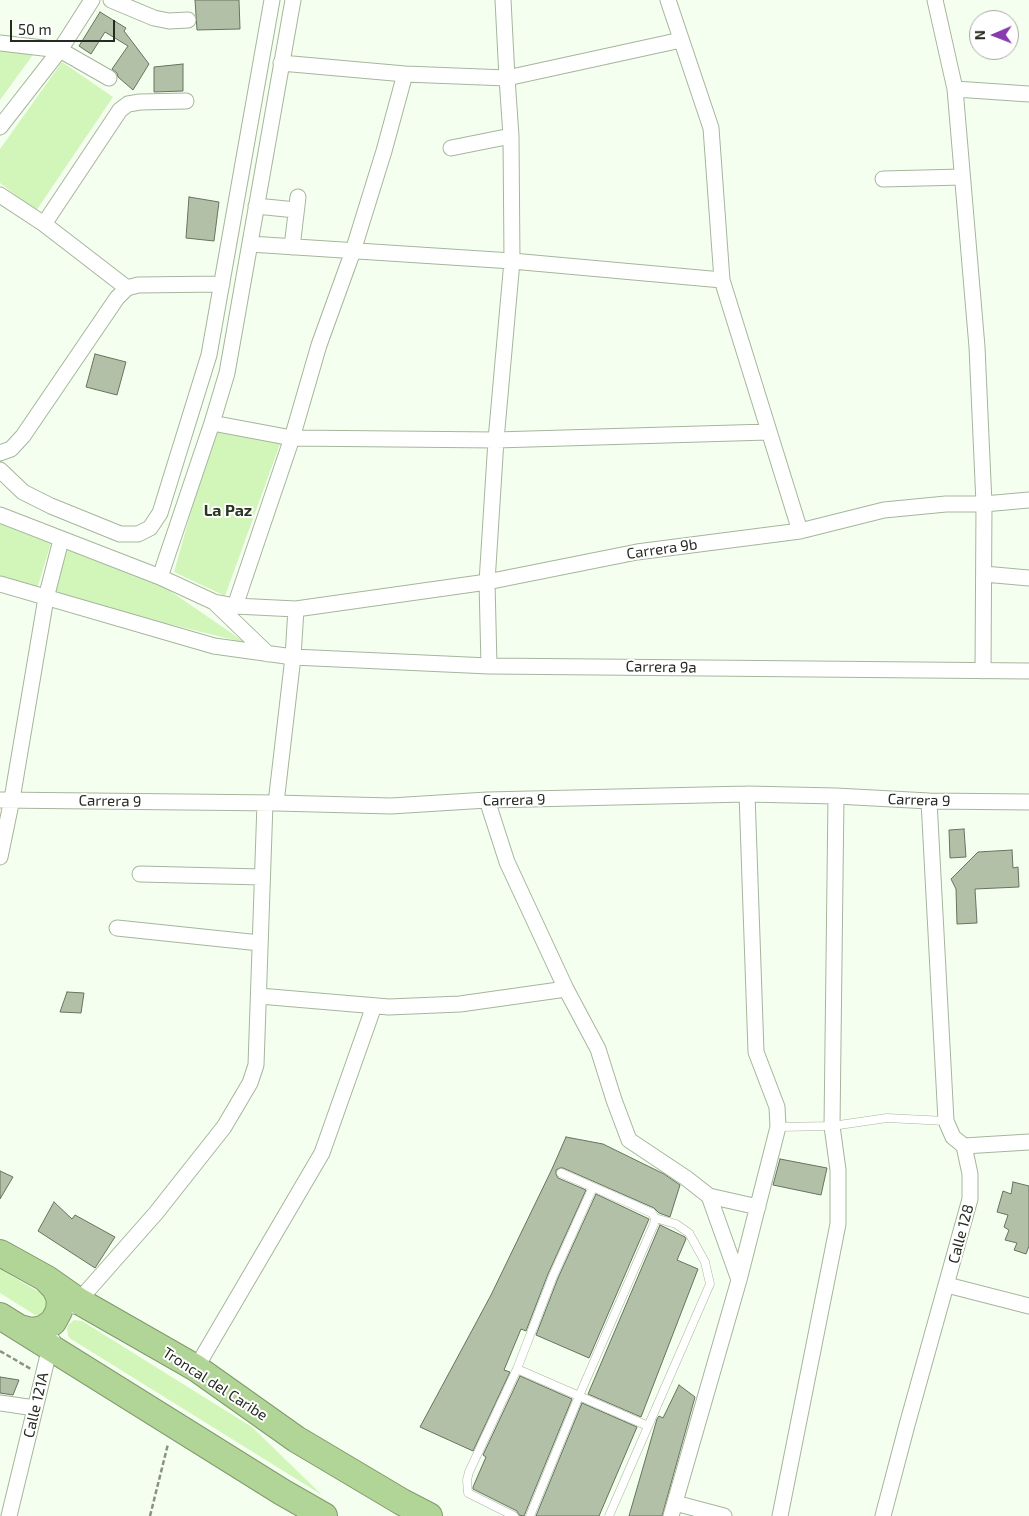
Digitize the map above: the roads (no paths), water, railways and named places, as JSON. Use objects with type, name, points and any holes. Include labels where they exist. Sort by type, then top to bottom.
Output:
[{"type":"highway","name":"Troncal del Caribe","points":[[0,1253],[196,1368],[296,1439],[429,1516]]},
{"type":"highway","points":[[10,1322],[31,1331],[43,1329],[53,1322],[59,1311],[60,1299],[56,1288],[47,1279]]},
{"type":"highway","points":[[10,1322],[282,1492],[324,1516]]},
{"type":"street","points":[[0,127],[60,50],[92,0]]},
{"type":"street","points":[[111,0],[154,18],[168,21],[188,20]]},
{"type":"street","points":[[0,470],[24,492],[51,506],[120,534],[138,534],[150,528],[160,513],[209,355],[272,0]]},
{"type":"street","points":[[160,577],[227,373],[293,0]]},
{"type":"street","points":[[489,666],[487,582],[496,440],[512,261],[511,136],[503,0]]},
{"type":"street","points":[[668,0],[711,128],[722,280],[800,531]]},
{"type":"street","points":[[935,0],[955,89],[977,347],[984,504],[983,671]]},
{"type":"street","points":[[281,64],[405,74],[507,78],[681,40]]},
{"type":"street","points":[[0,42],[60,50],[109,78]]},
{"type":"street","points":[[235,606],[292,438],[319,345],[384,151],[405,74]]},
{"type":"street","points":[[955,89],[1029,94]]},
{"type":"street","points":[[44,224],[120,110],[128,104],[140,102],[186,101]]},
{"type":"street","points":[[451,148],[511,136]]},
{"type":"street","points":[[884,179],[962,177]]},
{"type":"street","points":[[0,195],[44,224],[127,288]]},
{"type":"street","points":[[256,206],[297,203],[292,247]]},
{"type":"street","points":[[250,244],[512,261],[722,280]]},
{"type":"street","points":[[0,453],[11,449],[23,436],[118,298],[127,288],[138,285],[222,284]]},
{"type":"street","points":[[212,423],[292,438],[496,440],[768,432]]},
{"type":"street","name":"Carrera 9b","points":[[214,602],[235,606],[296,609],[487,582],[637,552],[800,531],[884,510],[946,504],[984,504],[1029,500]]},
{"type":"street","points":[[0,515],[160,577],[214,602],[268,654]]},
{"type":"street","points":[[0,857],[6,799],[46,598],[61,540]]},
{"type":"street","points":[[984,574],[1029,578]]},
{"type":"street","name":"Carrera 9a","points":[[0,584],[214,646],[294,657],[489,666],[1029,671]]},
{"type":"street","name":"Calle 121A","points":[[9,1516],[50,1347],[78,1300],[156,1213],[224,1127],[250,1083],[256,1065],[262,877],[270,803],[294,657],[296,609]]},
{"type":"street","points":[[724,1516],[673,1510],[739,1280],[778,1127],[776,1107],[756,1052],[747,794]]},
{"type":"street","name":"Carrera 9","points":[[6,799],[391,806],[487,800],[747,794],[836,796],[929,802],[1029,802]]},
{"type":"street","points":[[780,1516],[838,1224],[838,1170],[832,1126],[836,796]]},
{"type":"street","points":[[487,800],[507,862],[566,989],[598,1049],[629,1140],[686,1178],[709,1196],[758,1208]]},
{"type":"street","name":"Calle 128","points":[[883,1516],[970,1199],[970,1174],[964,1146],[953,1137],[946,1121],[929,802]]},
{"type":"street","points":[[140,874],[262,877]]},
{"type":"street","points":[[117,928],[260,943]]},
{"type":"street","points":[[259,996],[389,1007],[460,1004],[566,989]]},
{"type":"street","points":[[196,1368],[322,1153],[374,1006]]},
{"type":"street","points":[[964,1146],[1029,1142]]},
{"type":"street","points":[[709,1196],[739,1280]]},
{"type":"street","points":[[947,1285],[1029,1306]]},
{"type":"street","points":[[0,1404],[35,1408]]},
{"type":"lane","points":[[778,1127],[832,1126],[887,1118],[946,1121]]},
{"type":"lane","points":[[530,1516],[655,1218],[652,1213],[561,1173]]},
{"type":"lane","points":[[514,1516],[468,1493],[469,1472],[517,1369],[553,1276],[593,1188]]},
{"type":"lane","points":[[609,1516],[710,1284],[706,1262],[689,1233],[676,1224],[655,1218]]},
{"type":"lane","points":[[517,1369],[648,1426]]},
{"type":"district","name":"La Paz","points":[[228,511]]}]
